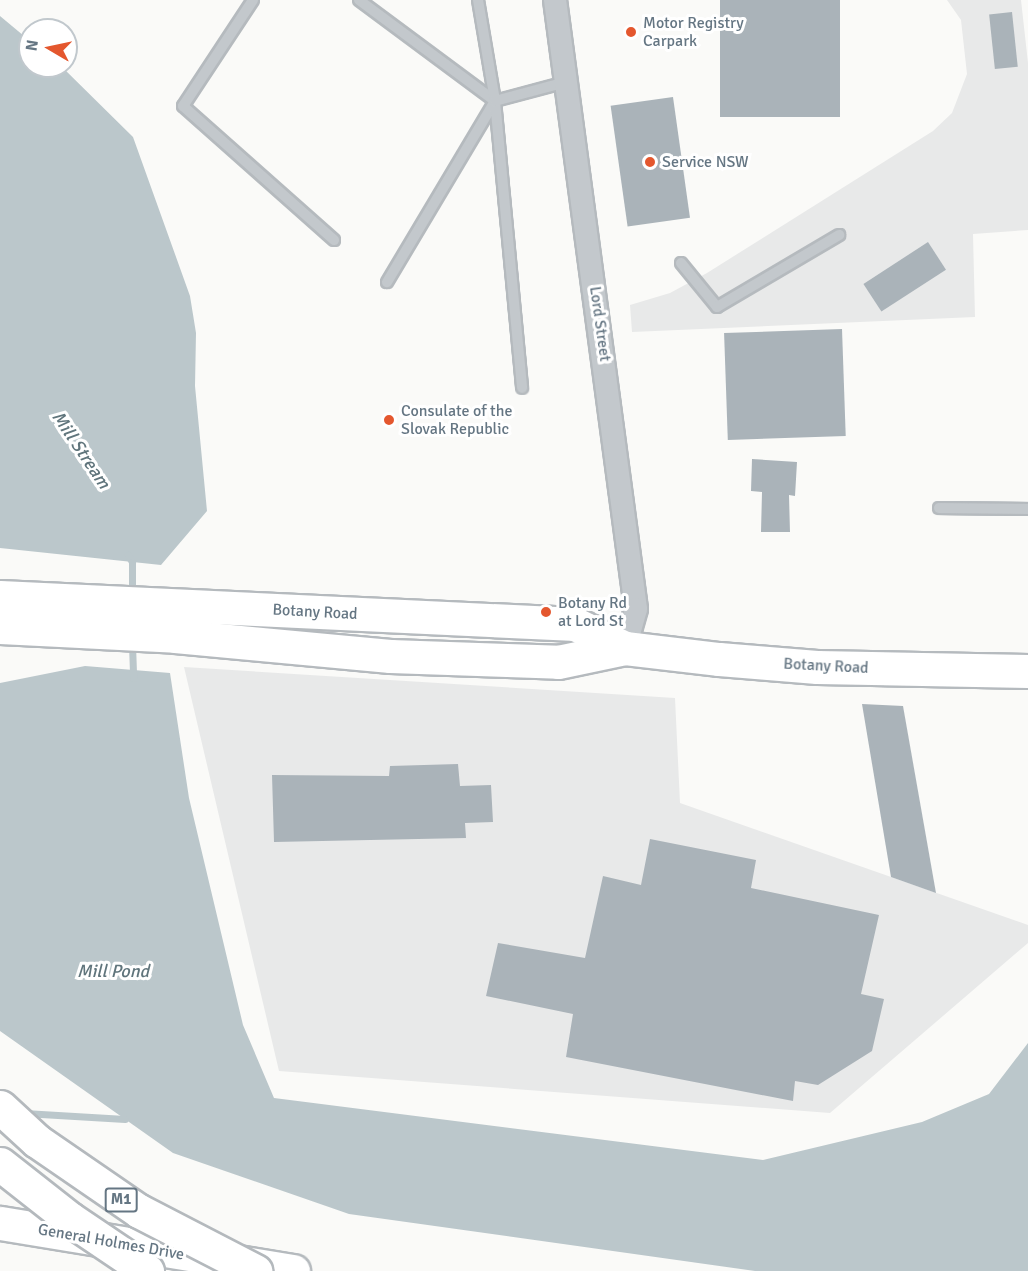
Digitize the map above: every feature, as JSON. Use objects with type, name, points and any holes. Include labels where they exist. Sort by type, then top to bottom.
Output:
[{"type":"main road","name":"Botany Road","points":[[0,597],[76,615],[176,621],[390,656],[558,662],[625,648],[817,667],[1028,671]]},
{"type":"main road","name":"Botany Road","points":[[0,627],[76,615]]},
{"type":"main road","name":"M1","points":[[0,1107],[37,1141],[129,1205],[255,1271]]},
{"type":"main road","points":[[0,1164],[70,1219],[147,1271]]},
{"type":"main road","name":"General Holmes Drive","points":[[0,1223],[293,1271]]},
{"type":"street","name":"Lord Street","points":[[555,0],[636,609],[625,648]]},
{"type":"lane","points":[[253,0],[183,106],[334,240]]},
{"type":"lane","points":[[359,0],[495,101]]},
{"type":"lane","points":[[478,0],[495,101],[522,388]]},
{"type":"lane","points":[[387,282],[495,101],[567,82]]},
{"type":"lane","points":[[681,263],[717,307],[839,235]]},
{"type":"lane","points":[[939,508],[1028,509]]},
{"type":"shaded area","points":[[947,0],[1021,0],[1028,63],[1028,230],[973,234],[975,317],[632,332],[630,305],[670,293],[707,273],[933,131],[952,113],[967,74],[961,20]]},
{"type":"shaded area","points":[[184,667],[675,698],[680,803],[1028,925],[1028,943],[830,1113],[279,1071]]},
{"type":"water","name":"Mill Stream","points":[[0,16],[18,31],[18,78],[73,78],[133,137],[190,296],[196,333],[195,386],[207,511],[161,565],[0,548]]},
{"type":"water","name":"Mill Pond","points":[[85,666],[170,673],[189,798],[243,1025],[274,1098],[763,1160],[922,1122],[989,1094],[1028,1043],[1028,1271],[755,1271],[349,1214],[173,1153],[0,1031],[0,683]]},
{"type":"building","points":[[720,0],[840,0],[840,117],[720,117]]},
{"type":"building","points":[[1012,12],[1018,67],[995,69],[989,14]]},
{"type":"building","name":"Service NSW","points":[[673,97],[690,218],[628,227],[611,106]]},
{"type":"building","points":[[928,242],[946,270],[881,312],[863,284]]},
{"type":"building","points":[[842,329],[846,436],[728,440],[724,333]]},
{"type":"building","points":[[752,459],[797,462],[795,496],[789,495],[790,532],[761,532],[762,492],[751,491]]},
{"type":"building","points":[[862,704],[903,706],[936,893],[891,877]]},
{"type":"building","points":[[458,764],[460,786],[491,785],[493,822],[465,823],[466,838],[274,842],[272,775],[389,776],[390,766]]},
{"type":"building","points":[[650,839],[756,860],[751,888],[879,915],[861,994],[884,999],[872,1051],[818,1085],[795,1081],[793,1101],[566,1057],[573,1014],[486,996],[498,943],[585,958],[603,876],[641,885]]},
{"type":"waterway","points":[[128,555],[132,562],[132,594]]},
{"type":"waterway","points":[[132,644],[133,678]]},
{"type":"waterway","points":[[24,1113],[125,1119]]},
{"type":"place","name":"Motor Registry Carpark","points":[[631,32]]},
{"type":"place","name":"Service NSW","points":[[650,162]]},
{"type":"place","name":"Consulate of the Slovak Republic","points":[[389,420]]},
{"type":"place","name":"Botany Rd at Lord St","points":[[546,612]]}]
